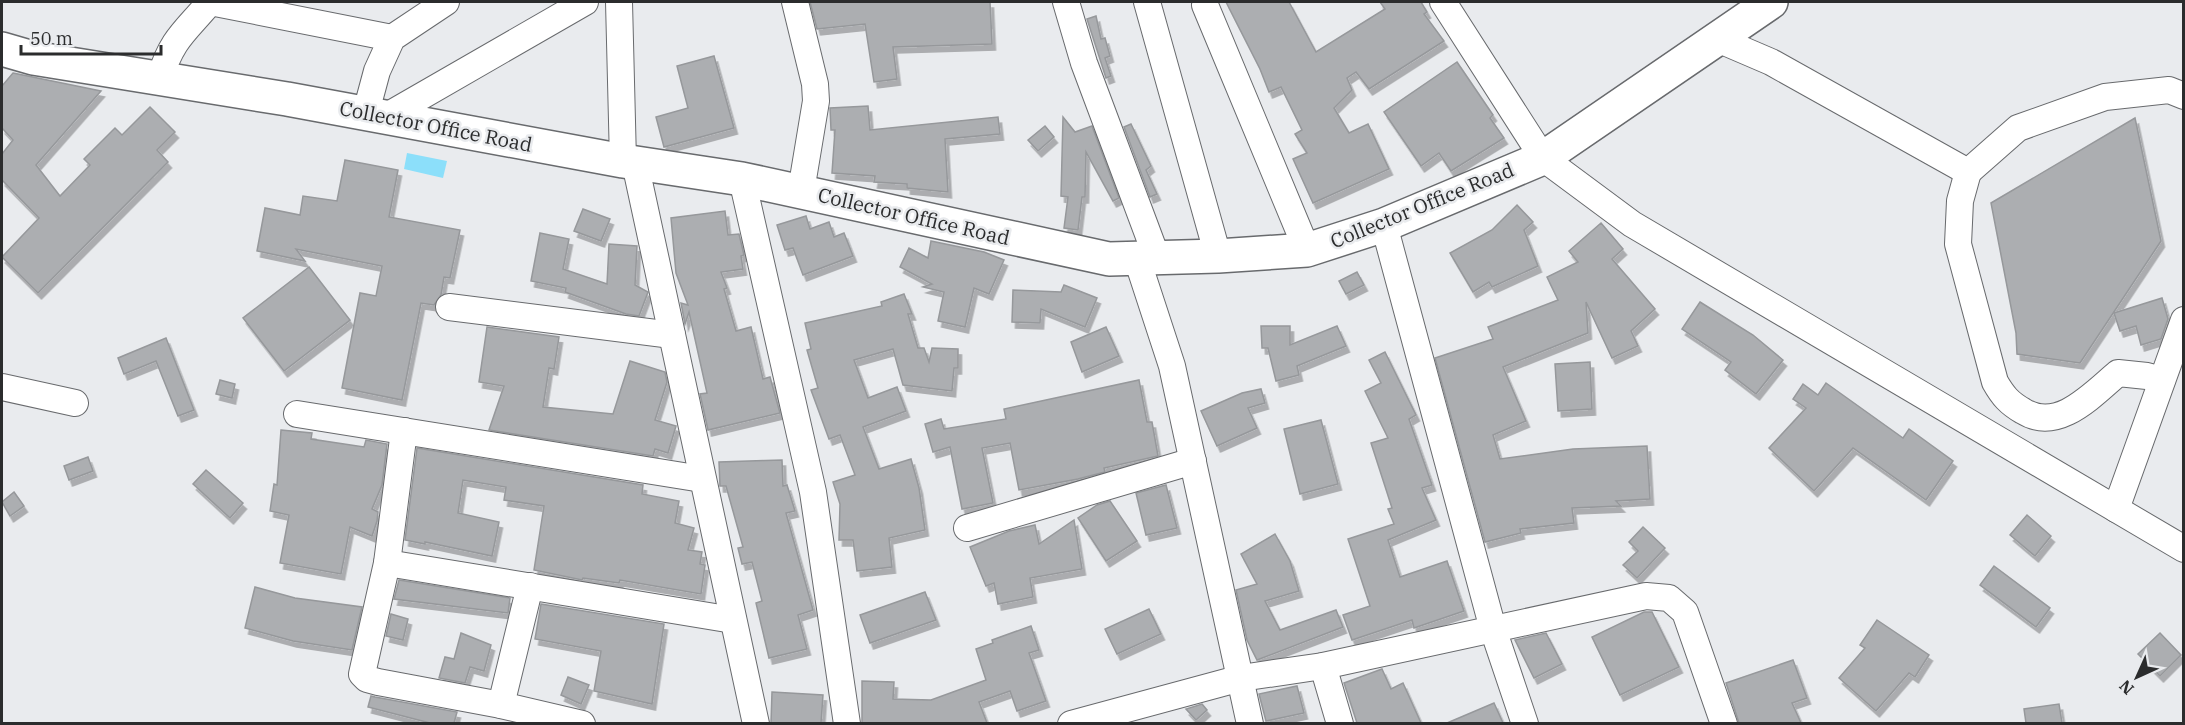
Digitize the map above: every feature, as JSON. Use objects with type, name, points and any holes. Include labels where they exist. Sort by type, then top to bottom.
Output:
[{"type":"main road","name":"Collector Office Road","points":[[2,49],[33,58],[376,114],[629,162],[742,179],[1109,260],[1307,250],[1384,225],[1543,158],[1763,4]]},
{"type":"street","points":[[160,78],[168,54],[187,26],[210,2],[392,38]]},
{"type":"street","points":[[446,2],[392,38],[377,71],[376,114],[585,2]]},
{"type":"street","points":[[619,2],[629,162],[672,335],[756,723]]},
{"type":"street","points":[[795,2],[815,84],[816,101],[801,191]]},
{"type":"street","points":[[1066,2],[1147,258],[1250,723]]},
{"type":"street","points":[[1147,2],[1218,256]]},
{"type":"street","points":[[1443,2],[1543,158],[1632,224],[2184,549]]},
{"type":"street","points":[[1205,5],[1307,250]]},
{"type":"street","points":[[1714,38],[1771,62],[1968,172]]},
{"type":"street","points":[[2162,380],[2118,373],[2084,401],[2056,419],[2036,419],[2005,400],[1995,382],[1958,244],[1960,201],[1968,172],[2018,128],[2105,97],[2169,90],[2184,96]]},
{"type":"street","points":[[742,179],[813,492],[847,723]]},
{"type":"street","points":[[1384,225],[1493,629],[1525,723]]},
{"type":"street","points":[[449,307],[672,335]]},
{"type":"street","points":[[2116,509],[2184,320]]},
{"type":"street","points":[[2,387],[75,403]]},
{"type":"street","points":[[297,414],[702,479]]},
{"type":"street","points":[[405,431],[387,563],[362,674],[367,679],[378,682],[582,723]]},
{"type":"street","points":[[967,528],[1193,461]]},
{"type":"street","points":[[387,563],[733,620]]},
{"type":"street","points":[[501,705],[530,586]]},
{"type":"street","points":[[1084,722],[1241,678],[1323,666],[1646,596],[1669,598],[1685,612],[1724,723]]},
{"type":"street","points":[[1323,666],[1340,723]]},
{"type":"water","points":[[407,153],[447,161],[443,178],[404,169]]},
{"type":"building","points":[[810,2],[990,2],[992,44],[893,47],[897,79],[874,82],[865,24],[817,29]]},
{"type":"building","points":[[1226,2],[1289,2],[1316,52],[1385,9],[1380,2],[1421,2],[1427,12],[1424,14],[1444,41],[1369,89],[1356,72],[1347,78],[1352,90],[1334,108],[1349,133],[1368,124],[1389,169],[1313,203],[1293,159],[1307,153],[1295,134],[1302,130],[1281,87],[1269,92]]},
{"type":"building","points":[[1096,16],[1101,39],[1105,38],[1110,56],[1105,58],[1111,76],[1106,78],[1087,19]]},
{"type":"building","points":[[714,56],[734,128],[664,147],[656,117],[688,108],[677,66]]},
{"type":"building","points":[[1457,62],[1493,115],[1490,118],[1504,138],[1451,171],[1439,153],[1421,166],[1384,112]]},
{"type":"building","points":[[13,73],[101,91],[36,165],[60,196],[90,165],[84,159],[115,128],[122,135],[150,107],[175,132],[157,150],[168,162],[38,293],[2,257],[39,218],[2,180],[2,154],[13,140],[2,128],[2,86]]},
{"type":"building","points":[[868,106],[870,130],[998,117],[1000,134],[945,139],[948,192],[907,188],[907,184],[874,182],[875,176],[832,173],[835,130],[831,130],[830,108]]},
{"type":"building","points":[[1063,117],[1075,132],[1092,126],[1119,198],[1113,201],[1086,152],[1085,197],[1082,197],[1078,230],[1064,228],[1068,197],[1061,196]]},
{"type":"building","points":[[2135,118],[2161,241],[2080,363],[2017,354],[2016,333],[1991,203]]},
{"type":"building","points":[[1131,124],[1151,166],[1146,170],[1157,194],[1150,197],[1124,127]]},
{"type":"building","points":[[1045,126],[1054,137],[1038,151],[1028,140]]},
{"type":"building","points":[[345,160],[398,170],[389,217],[460,230],[450,278],[444,277],[441,295],[434,305],[421,303],[402,400],[342,388],[360,293],[376,296],[382,266],[296,249],[305,261],[257,251],[265,208],[300,215],[303,196],[337,201]]},
{"type":"building","points":[[1517,205],[1533,222],[1524,230],[1538,266],[1492,287],[1489,282],[1473,292],[1450,253],[1492,230]]},
{"type":"building","points":[[583,209],[610,219],[601,241],[574,231]]},
{"type":"building","points":[[725,211],[728,235],[739,234],[744,255],[741,256],[743,269],[721,272],[727,288],[724,289],[736,331],[751,327],[763,379],[770,377],[780,413],[708,430],[700,394],[707,393],[689,312],[685,324],[681,303],[688,305],[676,273],[671,218]]},
{"type":"building","points":[[806,216],[810,229],[829,222],[834,237],[844,233],[853,256],[803,275],[793,248],[785,250],[777,225]]},
{"type":"building","points":[[1601,223],[1623,249],[1612,259],[1655,309],[1631,331],[1638,346],[1612,358],[1586,302],[1588,333],[1503,367],[1526,421],[1493,435],[1500,459],[1573,449],[1647,446],[1650,499],[1616,501],[1621,506],[1572,508],[1574,523],[1520,529],[1521,533],[1485,542],[1435,358],[1493,339],[1488,327],[1558,300],[1547,277],[1578,262],[1569,251]]},
{"type":"building","points":[[540,233],[569,239],[563,269],[607,284],[609,244],[637,246],[635,285],[648,292],[639,316],[626,314],[565,292],[566,288],[531,281]]},
{"type":"building","points":[[931,241],[984,252],[1004,260],[989,294],[974,288],[965,327],[938,321],[944,292],[923,287],[932,284],[900,267],[909,248],[928,258]]},
{"type":"building","points":[[309,267],[350,320],[284,371],[243,318]]},
{"type":"building","points":[[1357,272],[1364,285],[1346,294],[1339,281]]},
{"type":"building","points":[[1064,285],[1097,298],[1085,327],[1041,309],[1040,323],[1012,322],[1013,290],[1061,292]]},
{"type":"building","points":[[904,294],[912,314],[908,314],[918,348],[924,348],[929,362],[932,348],[958,349],[958,368],[954,368],[952,391],[903,385],[893,349],[854,360],[868,398],[897,387],[906,411],[863,427],[879,469],[911,459],[919,488],[925,530],[889,538],[892,567],[857,571],[853,540],[839,540],[840,504],[833,482],[855,475],[840,435],[829,439],[811,390],[818,388],[807,350],[811,349],[805,323],[882,306],[881,302]]},
{"type":"building","points":[[2162,298],[2168,319],[2161,339],[2141,345],[2136,326],[2120,331],[2114,313]]},
{"type":"building","points":[[1700,302],[1753,335],[1783,360],[1756,394],[1725,370],[1731,362],[1682,329]]},
{"type":"building","points":[[1261,326],[1290,326],[1290,345],[1337,326],[1346,346],[1297,366],[1299,375],[1276,381],[1268,348],[1262,348]]},
{"type":"building","points":[[487,327],[559,337],[554,369],[549,368],[543,407],[613,414],[630,361],[665,372],[667,382],[655,420],[676,426],[668,453],[655,449],[653,456],[489,430],[504,386],[479,382]]},
{"type":"building","points":[[1106,327],[1119,356],[1082,372],[1071,342]]},
{"type":"building","points":[[166,338],[194,410],[178,416],[156,361],[124,374],[118,358]]},
{"type":"building","points":[[1385,352],[1416,415],[1409,419],[1432,485],[1422,488],[1436,520],[1388,540],[1400,577],[1447,561],[1464,611],[1414,628],[1412,620],[1352,640],[1343,615],[1370,606],[1348,539],[1394,524],[1388,509],[1392,508],[1371,443],[1388,438],[1365,391],[1381,383],[1369,360]]},
{"type":"building","points":[[1590,362],[1592,409],[1558,411],[1555,364]]},
{"type":"building","points":[[220,380],[235,384],[232,398],[216,394]]},
{"type":"building","points":[[1139,380],[1147,422],[1152,422],[1158,456],[1104,468],[1105,472],[1078,479],[1019,490],[1010,443],[982,448],[993,503],[962,509],[950,447],[933,452],[925,424],[941,419],[944,429],[1006,419],[1004,409]]},
{"type":"building","points":[[1826,383],[1903,438],[1909,429],[1953,461],[1926,500],[1853,448],[1814,491],[1769,448],[1806,408],[1793,399],[1803,384],[1818,395]]},
{"type":"building","points":[[1261,389],[1265,403],[1248,408],[1257,428],[1217,446],[1201,411],[1242,393]]},
{"type":"building","points":[[1321,420],[1338,484],[1300,494],[1284,429]]},
{"type":"building","points":[[281,430],[312,433],[311,439],[364,447],[366,440],[387,444],[382,485],[372,509],[378,512],[372,536],[350,527],[341,574],[280,563],[289,515],[270,511],[274,484],[277,485]]},
{"type":"building","points":[[417,448],[643,485],[642,494],[679,501],[675,523],[694,528],[688,550],[702,552],[700,564],[705,565],[701,594],[620,580],[619,583],[583,578],[582,580],[534,570],[544,506],[504,500],[506,487],[463,480],[458,513],[499,522],[492,556],[405,540]]},
{"type":"building","points":[[88,457],[93,471],[69,480],[64,466]]},
{"type":"building","points":[[782,460],[783,486],[787,485],[795,511],[786,513],[813,610],[798,615],[807,649],[769,658],[756,603],[762,601],[752,562],[742,564],[738,548],[743,547],[726,486],[720,486],[719,462]]},
{"type":"building","points":[[206,470],[243,503],[230,518],[193,484]]},
{"type":"building","points":[[1166,485],[1177,528],[1146,535],[1136,493]]},
{"type":"building","points":[[14,492],[24,506],[10,516],[2,502]]},
{"type":"building","points":[[1110,501],[1137,541],[1106,561],[1078,518],[1097,505]]},
{"type":"building","points":[[2027,515],[2051,536],[2035,556],[2010,535]]},
{"type":"building","points":[[1074,520],[1082,569],[1030,578],[1033,597],[998,604],[994,583],[986,586],[970,547],[1009,531],[1035,525],[1039,544]]},
{"type":"building","points":[[1643,527],[1665,548],[1637,578],[1623,565],[1638,551],[1629,542]]},
{"type":"building","points":[[1275,534],[1290,561],[1299,591],[1265,601],[1280,630],[1336,610],[1343,627],[1257,660],[1247,640],[1236,590],[1257,584],[1241,554]]},
{"type":"building","points":[[1994,566],[2050,608],[2036,627],[1980,585]]},
{"type":"building","points":[[399,580],[510,598],[508,613],[394,599]]},
{"type":"building","points":[[255,587],[295,598],[362,607],[352,650],[293,641],[245,628]]},
{"type":"building","points":[[925,592],[936,620],[870,643],[860,615]]},
{"type":"building","points":[[541,604],[664,624],[652,704],[594,691],[601,651],[535,639]]},
{"type":"building","points":[[1149,609],[1161,634],[1117,654],[1105,629]]},
{"type":"building","points":[[1644,612],[1652,612],[1679,667],[1620,695],[1592,637]]},
{"type":"building","points":[[391,614],[408,619],[403,640],[386,636]]},
{"type":"building","points":[[1877,620],[1929,655],[1915,677],[1909,673],[1876,711],[1839,678],[1865,648],[1860,645]]},
{"type":"building","points":[[1031,626],[1039,650],[1029,653],[1046,701],[1017,711],[1010,691],[979,702],[987,723],[862,723],[862,681],[894,682],[893,699],[931,700],[986,680],[976,649],[993,643],[992,640]]},
{"type":"building","points":[[461,633],[491,645],[484,671],[470,667],[465,683],[439,678],[445,657],[454,659]]},
{"type":"building","points":[[1546,633],[1562,664],[1534,678],[1515,640]]},
{"type":"building","points":[[2160,633],[2181,655],[2160,676],[2138,654]]},
{"type":"building","points":[[1793,660],[1807,698],[1792,703],[1801,723],[1739,723],[1726,683]]},
{"type":"building","points":[[1382,669],[1391,689],[1403,683],[1421,723],[1357,723],[1344,683]]},
{"type":"building","points":[[568,677],[589,685],[581,704],[561,695]]},
{"type":"building","points":[[1297,686],[1304,713],[1266,721],[1259,694]]},
{"type":"building","points":[[772,692],[823,695],[821,723],[771,723]]},
{"type":"building","points":[[371,696],[457,712],[454,723],[430,723],[368,707]]},
{"type":"building","points":[[1494,703],[1503,723],[1447,723]]},
{"type":"building","points":[[1202,704],[1207,710],[1196,720],[1186,709]]},
{"type":"building","points":[[2059,704],[2062,723],[2026,723],[2024,709]]}]
